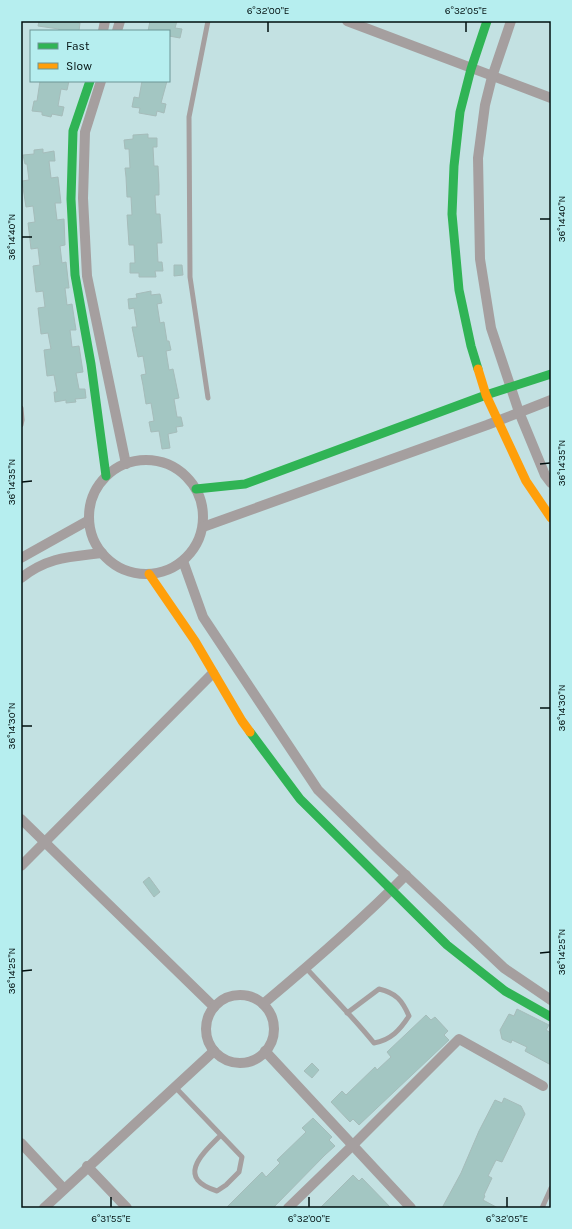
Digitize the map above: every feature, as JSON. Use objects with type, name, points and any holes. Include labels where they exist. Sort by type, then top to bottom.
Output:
[{"type":"street","points":[[346,21],[470,69],[551,98]]},
{"type":"street","points":[[487,21],[470,69],[460,112],[454,166],[452,214],[459,290],[471,346],[486,395],[526,480],[551,518]]},
{"type":"street","points":[[511,21],[492,77],[485,105],[478,158],[480,259],[491,328],[519,412],[546,475],[551,483]]},
{"type":"street","points":[[90,82],[73,131],[71,199],[75,275],[91,364],[106,476]]},
{"type":"street","points":[[102,82],[85,132],[83,198],[87,276],[126,464]]},
{"type":"street","points":[[196,489],[245,484],[486,395],[551,374]]},
{"type":"street","points":[[203,527],[498,421],[551,400]]},
{"type":"street","points":[[146,460],[166,463],[183,473],[196,489],[202,507],[203,527],[196,545],[183,561],[167,570],[149,574],[131,572],[115,565],[102,554],[92,538],[89,520],[90,504],[96,489],[106,476],[126,464],[146,460]]},
{"type":"street","points":[[21,558],[89,520]]},
{"type":"street","points":[[21,578],[43,565],[62,558],[102,554]]},
{"type":"street","points":[[183,561],[203,617],[318,790],[504,968],[551,1000]]},
{"type":"street","points":[[149,574],[195,641],[242,721],[300,799],[453,950],[505,991],[551,1017]]},
{"type":"street","points":[[21,866],[46,843],[214,673]]},
{"type":"street","points":[[21,820],[214,1007]]},
{"type":"street","points":[[263,1004],[306,968],[406,875]]},
{"type":"street","points":[[244,995],[255,998],[263,1004],[271,1014],[274,1025],[274,1036],[269,1047],[261,1056],[252,1061],[241,1063],[230,1062],[220,1057],[214,1051],[207,1039],[206,1028],[208,1018],[214,1007],[221,1000],[232,996],[244,995]]},
{"type":"street","points":[[288,1208],[459,1039],[543,1086]]},
{"type":"street","points":[[44,1208],[87,1166],[214,1051]]},
{"type":"street","points":[[265,1051],[411,1208]]},
{"type":"street","points":[[21,1142],[64,1189]]},
{"type":"street","points":[[87,1166],[127,1208]]},
{"type":"lane","points":[[208,21],[189,117],[190,277],[208,398]]},
{"type":"lane","points":[[21,408],[21,425]]},
{"type":"lane","points":[[306,968],[374,1043],[386,1041],[404,1024],[409,1016],[404,1005],[396,996],[388,991],[378,989],[347,1013]]},
{"type":"lane","points":[[174,1086],[221,1135],[242,1157],[239,1172],[217,1191],[207,1188],[197,1180],[195,1174],[197,1162],[221,1135]]},
{"type":"lane","points":[[542,1208],[551,1188]]},
{"type":"building","points":[[39,21],[73,21],[80,23],[79,30],[59,30],[38,26]]},
{"type":"building","points":[[150,21],[177,21],[175,28],[182,29],[180,38],[170,36],[170,30],[148,30]]},
{"type":"building","points":[[40,82],[69,82],[67,90],[61,89],[58,106],[64,107],[62,116],[52,114],[51,117],[42,115],[42,112],[32,111],[34,101],[37,101]]},
{"type":"building","points":[[142,82],[167,82],[161,103],[166,104],[164,113],[157,111],[156,116],[139,113],[140,108],[132,107],[134,97],[139,98]]},
{"type":"building","points":[[148,134],[148,138],[157,138],[157,147],[153,147],[154,166],[158,166],[159,195],[155,195],[156,214],[160,214],[162,243],[157,243],[158,262],[162,262],[163,271],[155,271],[156,277],[139,277],[139,273],[130,273],[130,263],[135,263],[134,245],[129,245],[127,215],[132,215],[131,197],[127,197],[125,168],[130,168],[129,149],[125,149],[124,140],[133,139],[133,135]]},
{"type":"building","points":[[43,149],[43,153],[54,151],[55,161],[49,161],[51,178],[58,177],[61,203],[55,203],[57,220],[64,219],[65,245],[60,246],[62,263],[66,262],[69,288],[65,288],[67,305],[72,304],[76,330],[70,330],[72,347],[79,346],[83,372],[76,373],[79,389],[85,389],[86,398],[75,399],[76,402],[66,403],[66,400],[55,402],[54,392],[57,392],[54,375],[47,376],[44,350],[51,349],[48,333],[41,334],[38,308],[45,307],[43,291],[36,292],[33,266],[40,265],[38,248],[31,249],[28,223],[35,222],[33,206],[26,207],[22,181],[29,180],[27,164],[25,164],[23,155],[34,154],[34,150]]},
{"type":"building","points":[[174,265],[182,265],[183,275],[174,276]]},
{"type":"building","points":[[151,291],[151,295],[160,294],[162,303],[157,304],[160,323],[164,322],[167,341],[169,341],[171,350],[166,351],[169,370],[173,369],[179,398],[174,399],[177,417],[181,417],[183,426],[176,427],[177,432],[168,434],[170,448],[162,449],[159,431],[151,432],[149,422],[154,421],[151,403],[146,404],[141,375],[146,374],[143,356],[138,357],[132,327],[137,327],[134,308],[129,309],[128,299],[137,298],[136,294]]},
{"type":"building","points":[[149,877],[160,892],[154,897],[143,882]]},
{"type":"building","points":[[517,1009],[549,1025],[546,1030],[551,1033],[551,1065],[525,1051],[527,1047],[512,1040],[511,1043],[502,1039],[500,1030],[509,1014],[514,1016]]},
{"type":"building","points":[[426,1015],[431,1020],[435,1017],[448,1031],[444,1035],[449,1040],[359,1125],[353,1119],[350,1122],[331,1102],[342,1091],[346,1095],[375,1067],[377,1070],[391,1057],[387,1052]]},
{"type":"building","points":[[312,1063],[319,1070],[312,1078],[304,1071]]},
{"type":"building","points":[[504,1098],[521,1106],[525,1114],[502,1162],[496,1160],[488,1176],[492,1178],[483,1200],[498,1208],[442,1208],[461,1173],[479,1131],[495,1100],[502,1103]]},
{"type":"building","points":[[313,1118],[332,1137],[329,1140],[335,1146],[273,1208],[226,1208],[262,1172],[266,1177],[280,1163],[277,1160],[306,1132],[302,1128]]},
{"type":"building","points":[[353,1175],[359,1181],[362,1178],[391,1208],[320,1208]]},
{"type":"traffic: fast","points":[[478,369],[471,346],[459,290],[452,214],[454,166],[460,112],[471,69],[487,21]]},
{"type":"traffic: fast","points":[[90,82],[73,131],[71,199],[75,275],[91,364],[106,476]]},
{"type":"traffic: fast","points":[[196,489],[245,484],[486,395],[551,374]]},
{"type":"traffic: fast","points":[[250,732],[300,799],[447,945],[505,991],[551,1017]]},
{"type":"traffic: slow","points":[[478,369],[486,395],[526,481],[551,518]]},
{"type":"traffic: slow","points":[[149,574],[195,641],[250,732]]}]
